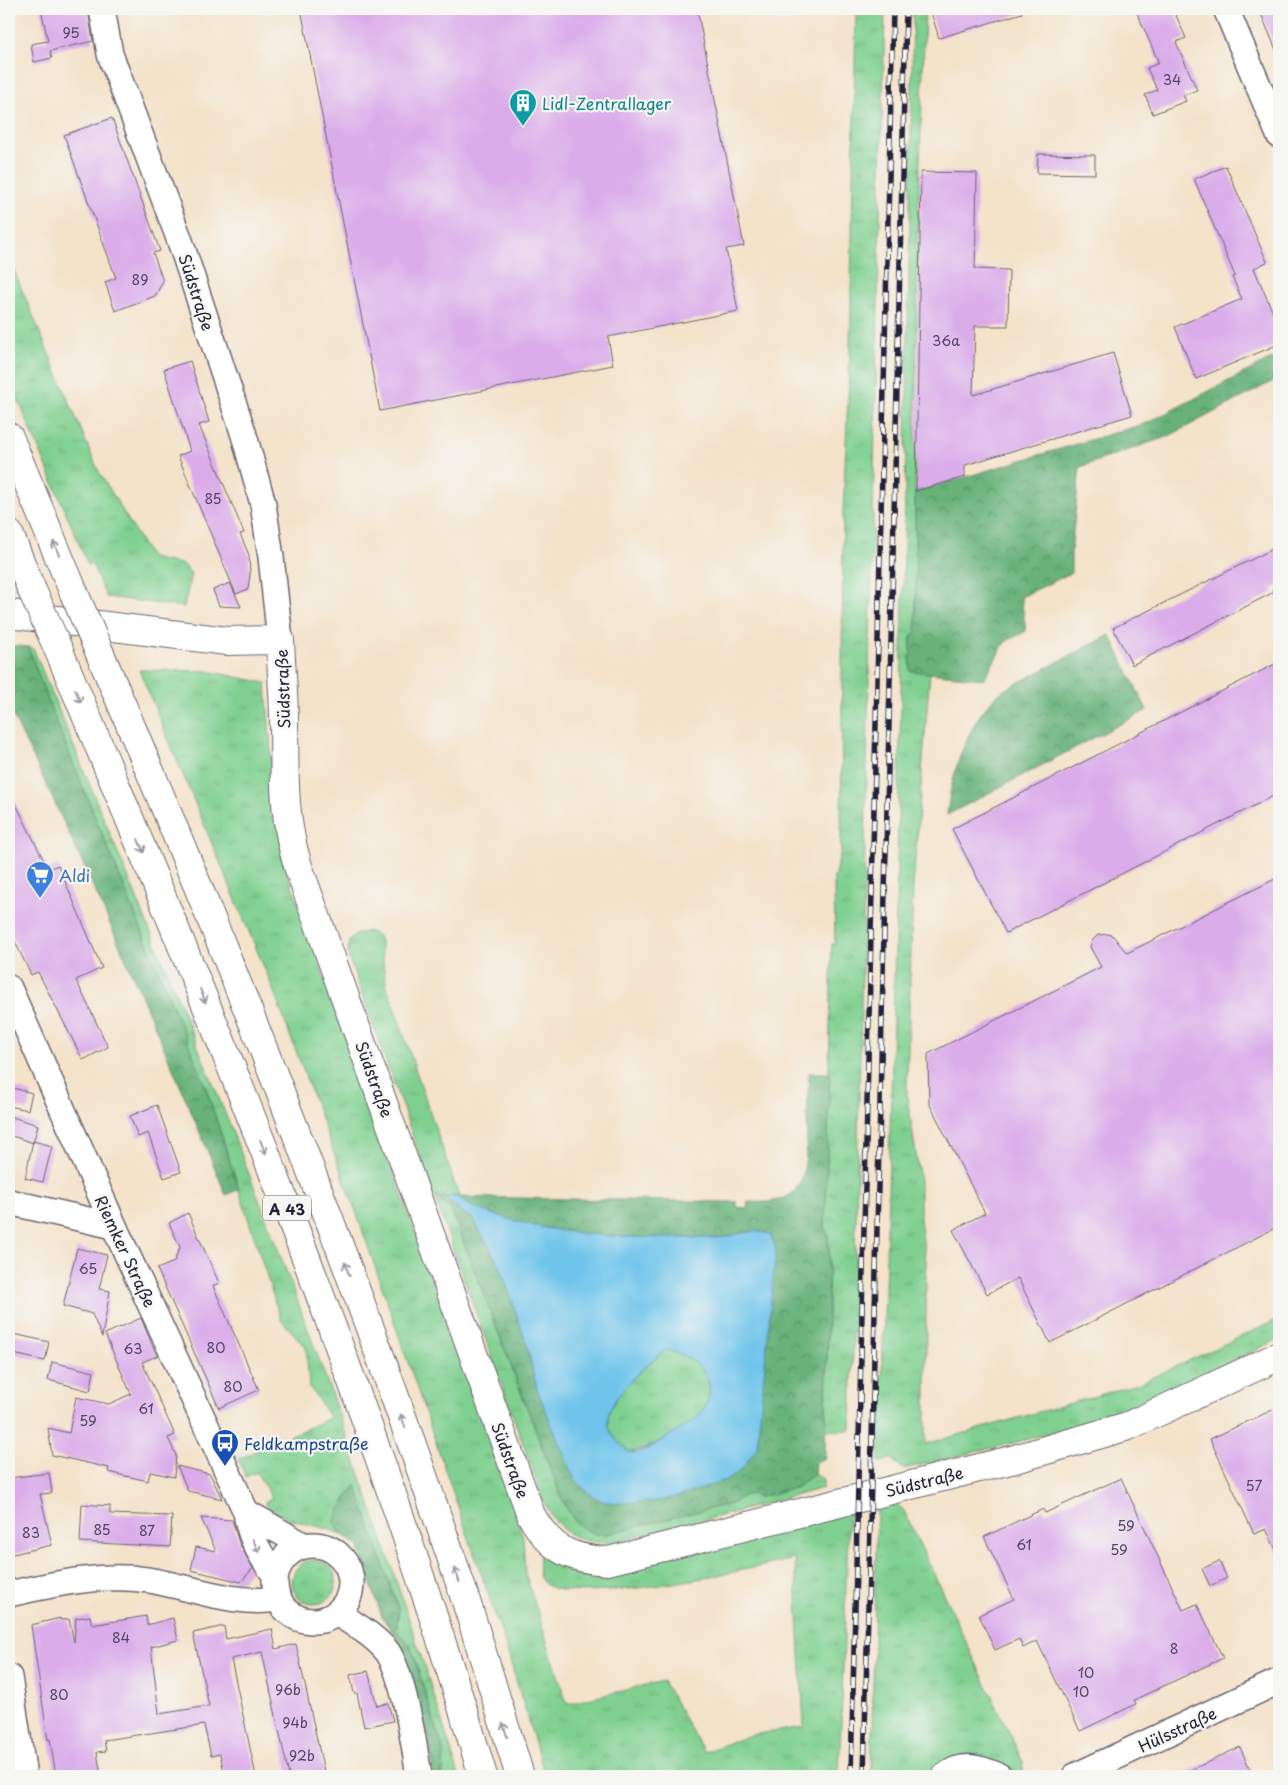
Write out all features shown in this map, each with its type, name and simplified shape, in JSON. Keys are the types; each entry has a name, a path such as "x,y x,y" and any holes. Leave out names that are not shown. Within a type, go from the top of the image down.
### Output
{"main road":[{"name":"A 43","path":"9,437 183,847 320,1195 464,1595 520,1776"},
{"name":"A 43","path":"9,534 184,950 293,1224 357,1394 429,1604 483,1776"},
{"name":"Südstraße","path":"9,614 226,641 280,640 284,720 284,801 291,846 531,1515 540,1531 555,1546 570,1556 587,1560 608,1561 1015,1459 1128,1426 1279,1356"}],"street":[{"name":"Südstraße","path":"102,9 110,54 180,241 244,435 263,504 274,575 280,640"},
{"path":"1226,9 1279,135"},
{"name":"Riemker Straße","path":"9,988 114,1226 246,1512 248,1528 256,1546 277,1587"},
{"path":"9,1202 114,1226"},
{"path":"246,1512 303,1546"},
{"path":"318,1544 332,1549 344,1559 351,1572 352,1587 347,1602 337,1614 325,1620 311,1621 298,1618 286,1610 277,1587 280,1562 290,1552 303,1546 318,1544"},
{"path":"9,1594 73,1581 113,1578 146,1580 257,1603 277,1587"},
{"path":"337,1614 365,1632 388,1651 401,1684 419,1776"},
{"path":"9,1677 24,1776"},
{"name":"Hülsstraße","path":"1075,1776 1279,1681"},
{"path":"945,1776 963,1767 984,1770 1000,1776"}],"green space":[{"path":"856,9 885,9 851,1430 826,1430 829,1250 828,1236 825,1229 832,944 835,944 834,878 841,850 843,512 850,350"},
{"path":"913,9 925,9 918,223 915,492 916,631 911,637 911,671 930,672 913,886 907,1096 920,1180 920,1219 926,1262 926,1444 1138,1384 1279,1319 1279,1339 1122,1413 1013,1443 903,1469 891,1459 879,1462 900,736"},
{"path":"9,259 98,470 151,558 184,565 191,574 184,607 106,597 92,564 88,565 9,378"},
{"path":"1279,355 1279,378 1169,436 1080,467 1071,552 1071,573 1021,597 1026,631 1005,642 984,679 910,671 911,637 916,631 915,492 1147,423"},
{"path":"1110,635 1147,710 947,815 953,782 964,746 981,714 992,701 1004,690"},
{"path":"9,645 28,647 53,714 204,1082 239,1189 226,1195 122,952 68,831 11,712 9,704"},
{"path":"28,647 33,648 225,1113 289,1277 378,1526 459,1776 442,1776 444,1753 410,1644 396,1631 399,1611 356,1486 344,1501 338,1529 344,1536 334,1531 293,1520 274,1511 264,1503 272,1498 256,1472 246,1477 238,1459 330,1418 309,1386 306,1347 281,1320 204,1082 53,714"},
{"path":"139,670 208,671 266,683 275,810 289,877 523,1536 525,1573 567,1704 663,1681 704,1752 751,1735 804,1727 795,1559 662,1585 586,1592 558,1589 542,1581 538,1569 540,1555 542,1547 555,1559 849,1509 839,1776 545,1776 503,1637 355,1209 269,979"},
{"path":"367,931 377,935 380,940 386,983 459,1197 436,1197 451,1209 562,1499 733,1503 746,1495 752,1494 759,1497 797,1487 814,1474 823,1479 823,1488 616,1542 580,1539 563,1529 556,1521 543,1500 348,955 349,941 355,935"},
{"path":"809,1073 830,1073 825,1229 828,1235 829,1250 825,1458 815,1462 814,1474 797,1487 759,1497 752,1494 746,1495 733,1503 603,1535 588,1531 577,1523 562,1499 451,1209 435,1197 446,1197 456,1208 473,1219 500,1266 526,1342 537,1389 575,1479 681,1496 771,1235 750,1232 723,1238 660,1238 577,1233 523,1223 496,1215 471,1206 459,1197 737,1202 737,1207 747,1208 748,1202 766,1202 780,1199 790,1195 797,1187 805,1166"},
{"path":"666,1350 690,1359 706,1375 709,1384 709,1395 705,1407 691,1424 649,1447 629,1452 618,1442 610,1430 608,1420 610,1411 614,1401 630,1381"},
{"path":"356,1485 399,1611 396,1631 410,1644 444,1753 442,1776 433,1776 429,1741 397,1638 382,1617 358,1546 344,1536 334,1523 344,1501"},
{"path":"896,1502 904,1511 1023,1762 1022,1774 976,1757 934,1776 871,1776 877,1503"},
{"path":"310,1560 318,1560 330,1566 336,1582 330,1598 318,1604 310,1604 298,1598 292,1586 292,1578 298,1566"}],"water":[{"path":"446,1197 459,1197 476,1208 523,1223 550,1229 604,1236 722,1238 749,1232 771,1235 776,1250 757,1448 742,1469 731,1478 681,1496 651,1502 613,1503 602,1501 587,1492 575,1479 569,1467 537,1389 526,1342 500,1266 473,1219 456,1208","holes":["666,1350 690,1359 706,1375 709,1384 709,1395 705,1406 694,1421 651,1447 640,1452 629,1452 610,1430 608,1421 614,1402 630,1381"]}],"building":[{"path":"41,9 88,9 93,41 50,51 52,58 34,62 31,44 48,41"},
{"name":"Lidl-Zentrallager","path":"301,9 697,9 744,246 726,249 738,311 608,337 613,365 380,411"},
{"path":"930,9 1021,9 1022,13 939,38"},
{"path":"1148,9 1173,9 1186,38 1176,42 1197,90 1183,95 1186,101 1153,114 1145,95 1157,90 1147,68 1159,63 1137,13"},
{"path":"1259,9 1279,9 1279,57"},
{"path":"112,118 160,251 153,253 163,281 155,296 115,311 105,282 116,278 64,135"},
{"path":"1038,154 1095,155 1095,174 1037,173"},
{"path":"1226,166 1267,262 1254,268 1279,327 1279,344 1196,379 1175,327 1242,299 1232,277 1235,276 1194,179"},
{"path":"921,172 977,173 975,269 1009,270 1008,326 975,326 973,395 1113,353 1132,415 965,465 965,477 916,491"},
{"path":"190,361 209,422 199,425 244,533 240,534 249,555 250,575 248,589 236,594 178,456 190,451 164,369"},
{"path":"1279,546 1279,585 1272,589 1274,592 1132,665 1113,628"},
{"path":"230,583 241,607 219,606 213,590"},
{"path":"1279,662 1279,793 1006,933 952,829"},
{"name":"Aldi","path":"9,790 48,869 58,865 102,968 76,980 108,1047 83,1060 38,972 31,975 9,929"},
{"path":"1279,877 1279,1226 1050,1343 1018,1278 987,1294 953,1230 985,1213 929,1103 928,1054 1101,967 1090,947 1092,941 1098,935 1109,934 1113,936 1127,953"},
{"path":"9,1087 32,1093 28,1110 9,1106"},
{"path":"157,1105 181,1172 164,1178 148,1133 138,1137 130,1116"},
{"path":"12,1117 38,1125 33,1143 9,1135"},
{"path":"33,1141 52,1146 43,1182 25,1178"},
{"path":"188,1213 219,1283 213,1286 259,1390 219,1408 157,1269 174,1262 180,1247 169,1223"},
{"path":"77,1248 107,1255 99,1289 110,1291 102,1337 92,1314 63,1306"},
{"path":"141,1318 157,1356 142,1362 175,1435 168,1438 176,1455 174,1477 150,1472 148,1481 108,1472 109,1468 52,1455 48,1428 69,1433 76,1397 109,1404 131,1394 105,1334"},
{"path":"9,1333 49,1342 45,1361 9,1353"},
{"path":"52,1362 94,1372 90,1391 48,1380"},
{"path":"1279,1407 1279,1556 1266,1529 1254,1534 1210,1439"},
{"path":"177,1466 210,1474 222,1499 188,1491"},
{"path":"49,1473 52,1493 40,1494 52,1545 9,1555 9,1478"},
{"path":"1121,1478 1183,1610 1197,1604 1223,1658 1134,1700 1136,1704 1080,1731 1037,1641 1023,1648 1019,1639 995,1650 979,1615 1014,1599 984,1537 1043,1509 1045,1513"},
{"path":"82,1504 110,1506 110,1514 172,1516 170,1547 80,1542"},
{"path":"201,1518 232,1520 239,1543 253,1568 241,1582 191,1570 196,1547 216,1551"},
{"path":"1219,1561 1227,1578 1210,1586 1202,1569"},
{"path":"90,1616 92,1625 146,1616 147,1625 173,1618 178,1640 151,1647 159,1714 209,1706 193,1633 224,1626 226,1639 272,1629 276,1649 296,1644 325,1776 289,1776 262,1652 231,1659 256,1776 225,1776 220,1754 211,1756 204,1725 104,1740 106,1751 97,1752 101,1776 56,1776 50,1739 48,1740 31,1625 60,1618 60,1620 69,1619 74,1642 76,1618"},
{"path":"368,1671 377,1706 388,1703 393,1721 364,1727 357,1693 354,1693 350,1675"},
{"path":"1240,1747 1253,1776 1178,1776"}],"railway":[{"path":"851,1776 893,9"},
{"path":"864,1776 906,9"}],"place":[{"name":"Lidl-Zentrallager","path":"523,127"},
{"name":"Aldi","path":"40,899"},
{"name":"Feldkampstraße","path":"225,1467"}]}
